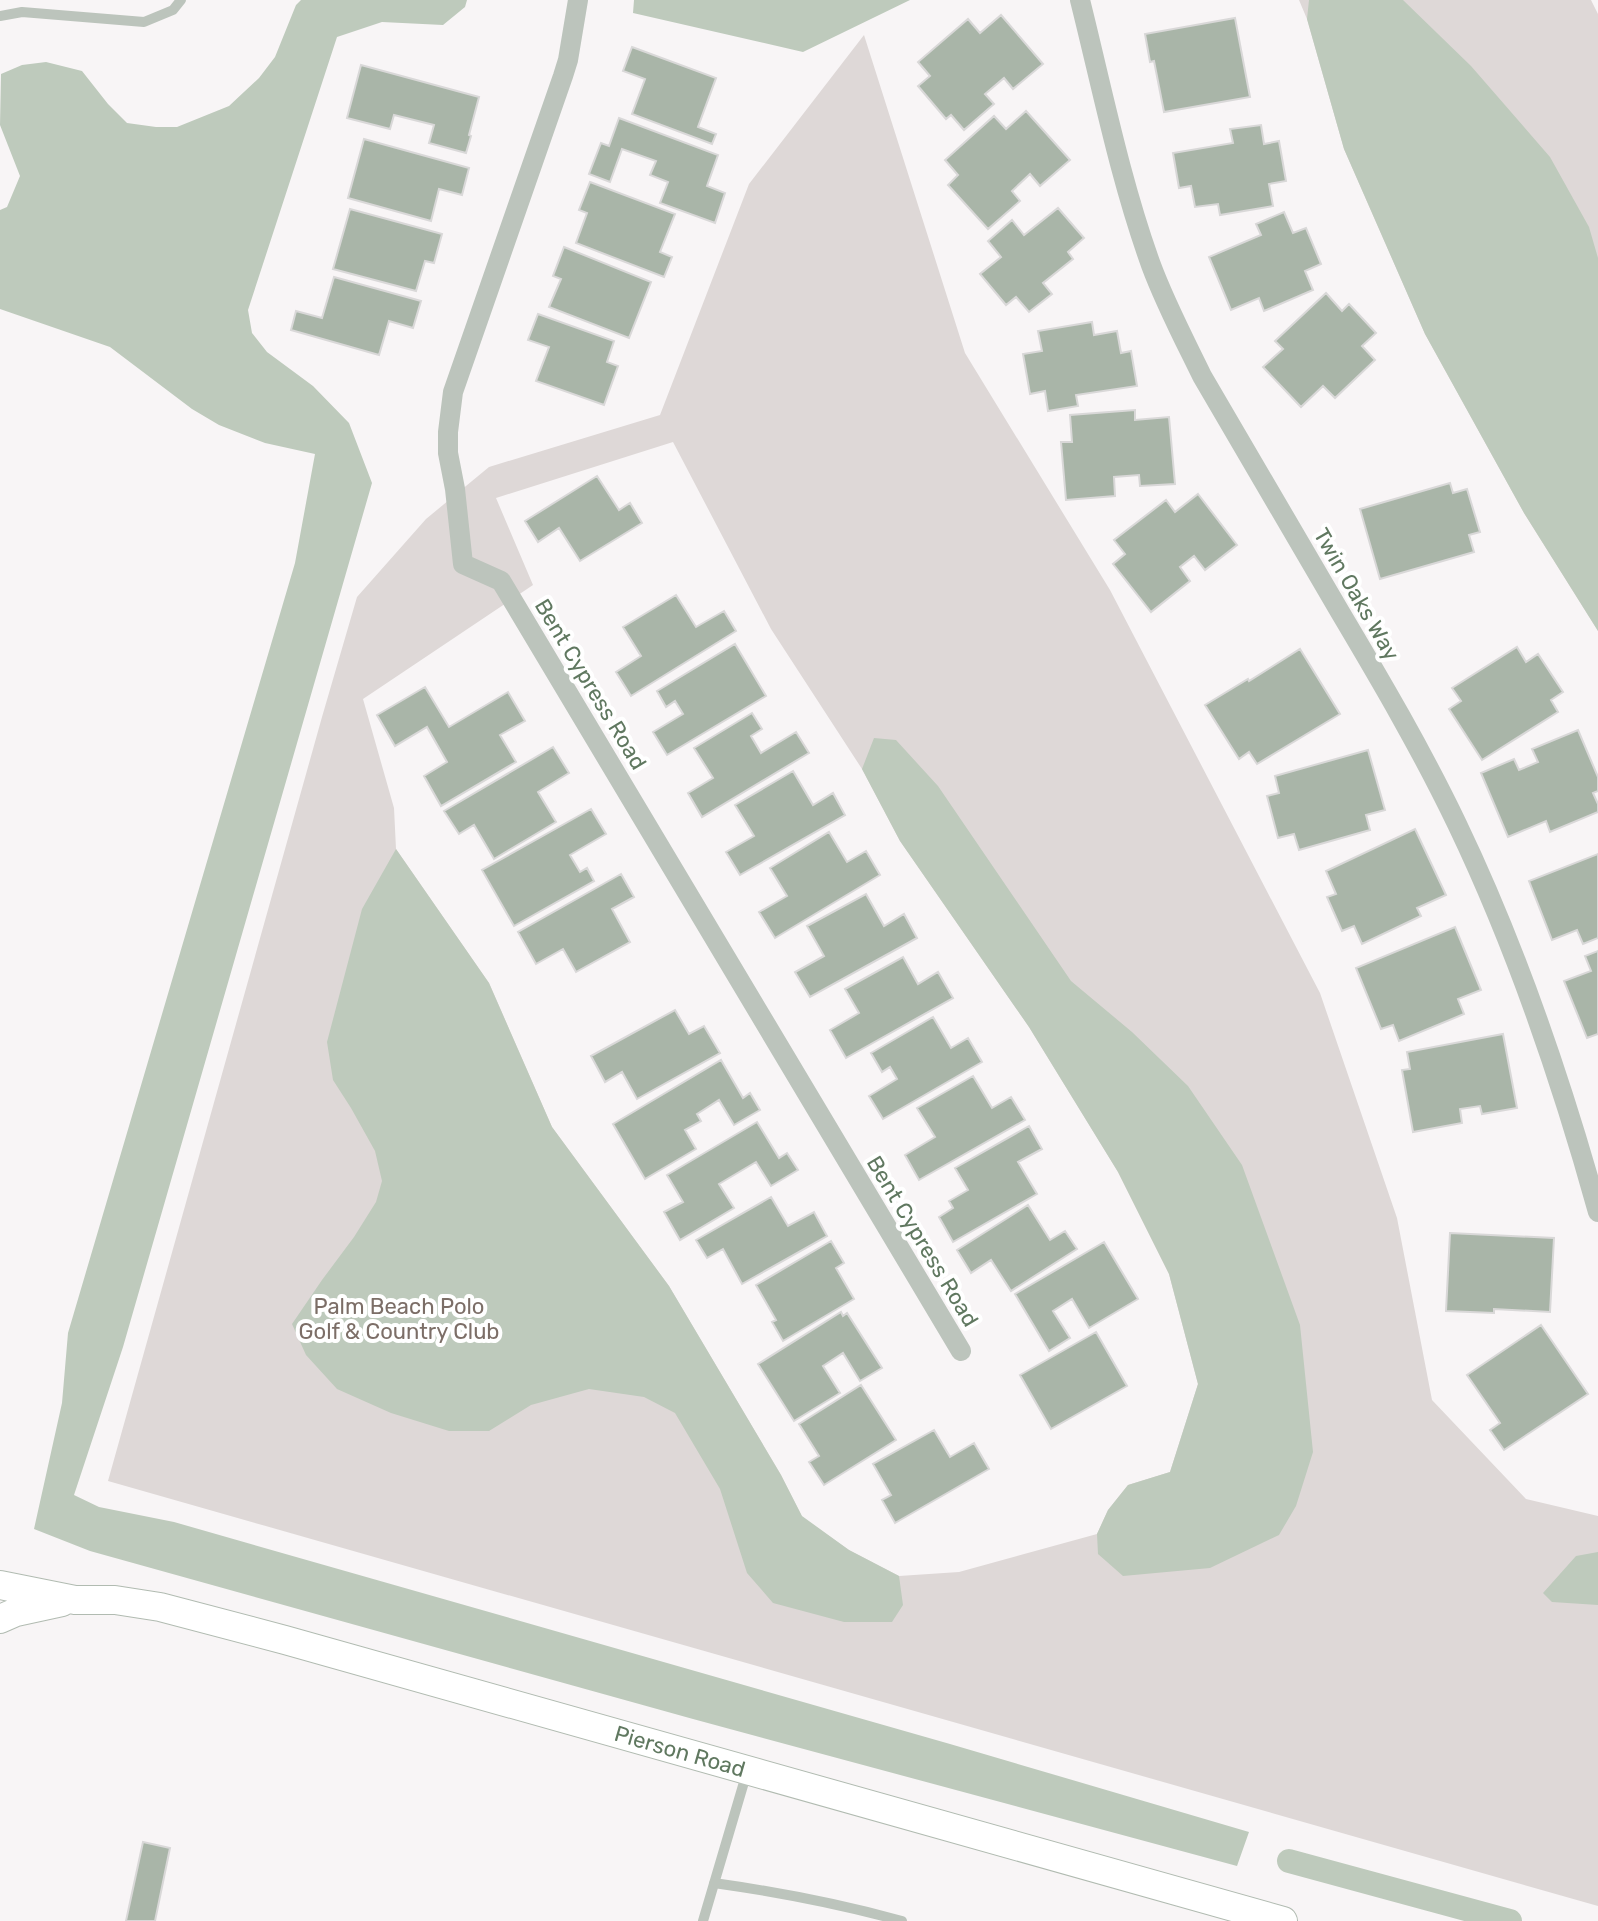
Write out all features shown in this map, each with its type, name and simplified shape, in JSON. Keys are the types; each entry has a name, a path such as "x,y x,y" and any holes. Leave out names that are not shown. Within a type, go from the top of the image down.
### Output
{"street":[{"name":"Bent Cypress Road","path":"578,0 563,76 453,392 448,453 463,564 501,581 961,1351"},
{"name":"Twin Oaks Way","path":"1080,0 1130,202 1157,279 1202,376 1408,728 1458,825 1502,923 1540,1024 1574,1126 1598,1212"},
{"name":"Pierson Road","path":"0,1585 75,1600 115,1600 160,1607 1283,1921"},
{"name":"Pierson Road","path":"0,1619 16,1612 75,1600"}],"lane":[{"path":"0,16 22,12 144,22 173,10 181,0"},
{"path":"703,1921 747,1770"},
{"path":"714,1883 847,1906 902,1921"}],"green space":[{"path":"1299,0 1591,0 1598,14 1598,631 1524,513 1425,334 1344,149"},
{"name":"Palm Beach Polo Golf & Country Club","path":"864,35 965,353 1110,590 1320,993 1397,1218 1432,1400 1526,1499 1598,1516 1598,1906 108,1481 357,597 426,519 489,467 660,415 749,184","holes":["673,442 771,629 862,769 900,841 1029,1027 1118,1172 1169,1274 1198,1384 1170,1472 1128,1485 1108,1510 1097,1534 959,1572 899,1576 849,1550 802,1517 781,1475 669,1286 552,1127 489,983 396,849 394,808 363,699 533,585 496,498"]}],"shaded area":[{"path":"301,0 467,0 465,7 443,25 382,22 337,37 248,310 252,333 267,352 313,386 349,423 372,483 123,1347 74,1495 99,1507 174,1522 1249,1832 1237,1866 90,1551 34,1529 62,1403 68,1333 295,563 315,454 265,443 219,425 192,409 110,347 0,309 0,210 7,207 20,176 0,125 1,74 22,65 46,62 82,71 127,123 177,127 229,106 259,78 275,57 296,5"},
{"path":"634,0 910,0 803,52 633,13"},
{"path":"1309,0 1403,0 1471,66 1550,157 1589,227 1598,258 1598,631 1524,513 1425,334 1344,149 1307,19"},
{"path":"874,738 896,740 938,786 1071,981 1132,1032 1188,1086 1242,1165 1300,1325 1313,1452 1296,1506 1279,1535 1210,1568 1123,1576 1098,1554 1097,1534 1108,1510 1128,1485 1170,1472 1198,1384 1169,1274 1118,1172 1029,1027 900,841 862,769"},
{"path":"396,849 489,983 552,1127 669,1286 802,1516 849,1550 899,1576 903,1605 892,1622 844,1622 773,1603 747,1573 720,1489 675,1413 644,1397 589,1389 531,1405 489,1431 449,1431 391,1413 337,1389 306,1355 292,1324 354,1237 376,1202 382,1181 375,1151 333,1080 327,1042 362,909"},
{"path":"1598,1552 1598,1605 1552,1602 1543,1593 1576,1556"}],"building":[{"path":"1001,15 1043,64 1013,89 1004,78 985,94 994,104 964,130 951,115 946,119 918,86 930,76 918,62 968,19 980,33"},
{"path":"1235,18 1250,97 1164,112 1145,34"},
{"path":"632,47 716,78 698,127 716,134 712,144 632,114 645,79 623,71"},
{"path":"361,65 479,97 466,153 429,143 434,125 394,115 390,129 347,118"},
{"path":"1026,111 1070,160 1040,186 1030,174 1012,191 1020,201 988,229 948,185 958,175 945,160 994,116 1006,129"},
{"path":"619,118 718,155 707,186 725,193 715,223 660,203 668,182 650,175 656,161 622,149 610,182 589,174 601,143 609,146"},
{"path":"1261,125 1264,144 1279,141 1286,181 1269,184 1273,206 1220,215 1218,204 1195,207 1191,186 1179,188 1173,153 1233,143 1230,129"},
{"path":"364,139 469,168 462,195 439,189 431,221 348,198"},
{"path":"590,182 675,214 660,252 672,257 664,277 576,243 587,213 579,210"},
{"path":"1058,208 1084,238 1068,252 1073,259 1043,283 1052,294 1029,312 1016,297 1006,305 980,274 1001,257 988,241 1012,220 1024,235"},
{"path":"350,209 442,234 434,263 425,261 416,291 333,269"},
{"path":"1284,212 1293,233 1306,228 1321,264 1305,271 1313,290 1264,311 1259,298 1231,310 1209,257 1261,235 1256,224"},
{"path":"564,247 651,282 629,338 549,307 561,279 553,276"},
{"path":"334,277 421,301 413,328 389,321 379,355 291,330 296,311 322,318"},
{"path":"1326,293 1342,311 1349,304 1376,333 1362,346 1375,360 1335,398 1323,386 1301,407 1263,367 1283,349 1275,341"},
{"path":"538,314 614,341 607,362 618,366 604,405 536,381 549,347 528,340"},
{"path":"1092,322 1094,335 1117,331 1121,353 1131,351 1137,386 1076,395 1078,406 1048,411 1045,391 1030,394 1023,354 1042,351 1038,331"},
{"path":"1135,410 1135,420 1169,417 1175,484 1140,486 1139,475 1114,477 1115,496 1066,500 1061,442 1072,442 1070,415"},
{"path":"597,476 619,510 630,503 642,523 580,561 559,528 538,542 525,521"},
{"path":"1450,483 1453,493 1467,489 1480,532 1469,535 1474,552 1380,579 1360,509"},
{"path":"1198,494 1237,545 1205,570 1194,556 1180,567 1190,581 1151,612 1113,564 1125,554 1114,540 1166,500 1175,512"},
{"path":"676,595 696,627 724,611 736,631 631,696 616,672 641,656 623,627"},
{"path":"735,644 766,696 667,755 653,732 683,714 675,701 666,707 657,691"},
{"path":"1517,647 1526,662 1538,654 1563,692 1551,700 1558,712 1482,760 1449,709 1461,701 1452,688"},
{"path":"1300,649 1340,714 1257,764 1249,752 1239,759 1205,705"},
{"path":"425,687 449,727 508,692 525,721 500,735 516,762 441,806 424,776 447,762 427,727 395,746 377,715"},
{"path":"752,713 762,729 751,736 761,753 796,732 809,753 702,817 688,793 713,778 694,748"},
{"path":"1578,730 1598,777 1598,791 1593,793 1598,812 1550,832 1546,821 1508,837 1481,773 1514,759 1519,770 1538,762 1532,749"},
{"path":"553,747 569,773 538,792 556,822 494,859 474,825 459,834 444,811"},
{"path":"1368,750 1385,810 1366,815 1370,830 1299,850 1294,834 1278,838 1267,796 1279,793 1275,776"},
{"path":"793,771 813,805 833,793 845,815 740,875 726,852 754,836 735,805"},
{"path":"591,809 606,834 570,855 580,872 587,868 594,881 514,926 482,870"},
{"path":"1415,829 1446,895 1417,908 1421,916 1362,944 1354,926 1342,931 1327,897 1336,894 1326,871"},
{"path":"829,832 847,862 866,851 880,875 775,938 759,912 787,896 770,868"},
{"path":"1598,854 1598,938 1583,944 1577,930 1552,940 1529,881"},
{"path":"621,874 634,897 612,909 630,942 576,972 563,949 536,964 518,932"},
{"path":"866,894 884,926 904,914 917,938 810,997 795,972 824,956 807,926"},
{"path":"1455,927 1481,990 1458,999 1464,1014 1399,1041 1393,1025 1381,1029 1356,968"},
{"path":"1598,951 1598,1034 1587,1038 1564,981 1591,971 1585,956"},
{"path":"903,957 918,984 938,972 953,998 846,1058 830,1030 859,1013 845,989"},
{"path":"675,1010 689,1034 704,1026 720,1053 637,1099 622,1072 605,1082 591,1056"},
{"path":"933,1017 951,1048 968,1038 982,1062 883,1119 869,1096 897,1079 890,1067 882,1072 871,1053"},
{"path":"1503,1034 1517,1108 1482,1114 1480,1106 1460,1109 1462,1123 1413,1132 1402,1070 1410,1069 1407,1052"},
{"path":"721,1060 743,1098 750,1093 760,1110 734,1125 719,1100 697,1114 701,1121 685,1130 696,1149 645,1179 613,1124"},
{"path":"973,1076 992,1108 1011,1097 1025,1120 919,1180 905,1155 935,1137 917,1108"},
{"path":"757,1122 779,1158 787,1153 798,1170 771,1186 756,1162 719,1184 734,1208 680,1240 664,1212 683,1202 667,1175"},
{"path":"1029,1126 1042,1149 1018,1162 1037,1194 953,1242 939,1217 953,1208 949,1201 968,1190 955,1168"},
{"path":"771,1197 788,1226 814,1212 827,1236 742,1284 723,1249 707,1258 696,1240"},
{"path":"1028,1205 1050,1240 1065,1231 1077,1249 1011,1291 991,1260 971,1273 957,1250"},
{"path":"1450,1233 1554,1238 1550,1312 1494,1309 1494,1313 1446,1311"},
{"path":"831,1241 844,1263 836,1268 854,1299 783,1341 772,1322 776,1320 756,1285"},
{"path":"1104,1242 1138,1299 1089,1328 1072,1299 1053,1311 1070,1338 1049,1351 1015,1294"},
{"path":"841,1312 843,1316 847,1313 882,1368 860,1381 843,1353 823,1366 840,1393 794,1421 758,1364"},
{"path":"1541,1325 1588,1394 1504,1450 1490,1430 1500,1423 1467,1375"},
{"path":"1096,1332 1127,1386 1051,1429 1020,1375"},
{"path":"861,1385 896,1440 824,1485 809,1462 819,1456 799,1424"},
{"path":"934,1430 950,1457 974,1443 989,1469 895,1523 882,1500 891,1495 873,1464"},
{"path":"143,1842 170,1848 155,1921 126,1921"}],"waterway":[{"path":"1289,1861 1510,1921"}]}
